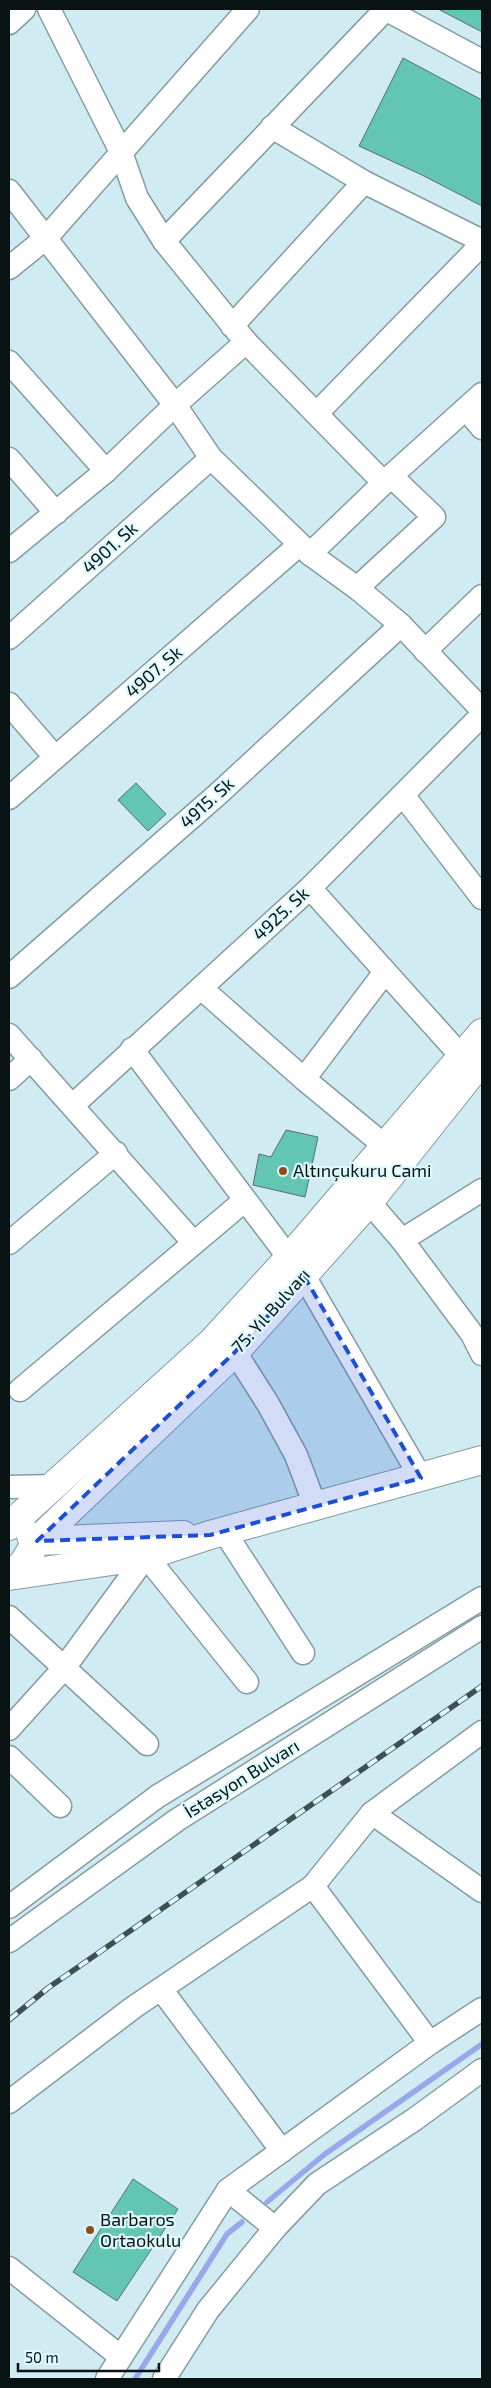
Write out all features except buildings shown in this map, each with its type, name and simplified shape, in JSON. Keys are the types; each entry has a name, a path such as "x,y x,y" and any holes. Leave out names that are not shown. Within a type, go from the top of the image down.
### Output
{"main road":[{"name":"75. Yıl Bulvarı","path":"296,1267 369,1202 472,1059 482,1033"},
{"name":"75. Yıl Bulvarı","path":"10,1575 24,1562 37,1542 235,1352 385,1146 472,1059"},
{"path":"217,1533 37,1542 25,1532 9,1526 56,1486 212,1341 296,1267"},
{"path":"10,1575 146,1556 217,1533 316,1508 482,1460"}],"street":[{"path":"9,23 24,9"},
{"path":"49,9 121,152 137,198 164,241 239,334 317,413 388,480 434,517 358,588"},
{"path":"9,268 46,238 248,9"},
{"path":"164,241 386,9 482,61"},
{"path":"272,127 364,182 482,242 317,413"},
{"path":"9,551 106,471 175,404 239,334 364,182"},
{"path":"9,190 175,404 211,458 305,550 358,588 401,624 482,710"},
{"path":"9,362 106,471"},
{"name":"4907. Sk","path":"9,798 54,756 388,480 482,394"},
{"path":"466,409 482,428"},
{"name":"4901. Sk","path":"9,638 211,458"},
{"path":"9,459 56,513"},
{"path":"425,651 482,596"},
{"name":"4915. Sk","path":"9,977 218,794 401,624"},
{"path":"9,704 54,756"},
{"name":"4925. Sk","path":"72,1105 310,888 482,715"},
{"path":"403,795 482,898"},
{"path":"310,888 385,972 472,1059"},
{"path":"304,1079 385,972"},
{"path":"201,988 304,1079 385,1146"},
{"path":"9,1035 116,1153 193,1242"},
{"path":"132,1050 244,1201 296,1267 421,1478"},
{"path":"9,1079 31,1059"},
{"path":"9,1243 116,1153"},
{"path":"402,1240 482,1190"},
{"path":"20,1390 193,1242 244,1201"},
{"path":"369,1202 477,1331 482,1354"},
{"path":"235,1352 268,1404 296,1454 316,1508"},
{"path":"9,1487 56,1486"},
{"path":"217,1533 303,1653"},
{"path":"9,1729 64,1668 146,1556 247,1682"},
{"name":"İstasyon Bulvarı","path":"9,1907 158,1796 482,1598"},
{"path":"9,1617 147,1744"},
{"name":"İstasyon Bulvarı","path":"9,1941 177,1820 482,1628"},
{"path":"9,2102 161,1989 313,1886 372,1813 482,1732"},
{"path":"9,1758 60,1806"},
{"path":"372,1813 482,1891"},
{"path":"313,1886 430,2043"},
{"path":"161,1989 282,2151"},
{"path":"107,2379 228,2190 430,2043 482,2009"},
{"path":"164,2379 208,2310 275,2228 317,2184 415,2119 482,2070"},
{"path":"228,2190 275,2228"},
{"path":"12,2278 121,2357"}],"highlighted area":[{"path":"304,1276 421,1478 210,1535 37,1541 235,1352"}],"waterway":[{"path":"267,2202 325,2154 482,2044"},
{"path":"135,2379 227,2234 242,2222"}],"railway":[{"path":"9,2020 48,1988 482,1686"}],"place":[{"name":"Altınçukuru Cami","path":"283,1171"},
{"name":"Barbaros Ortaokulu","path":"90,2230"}]}
